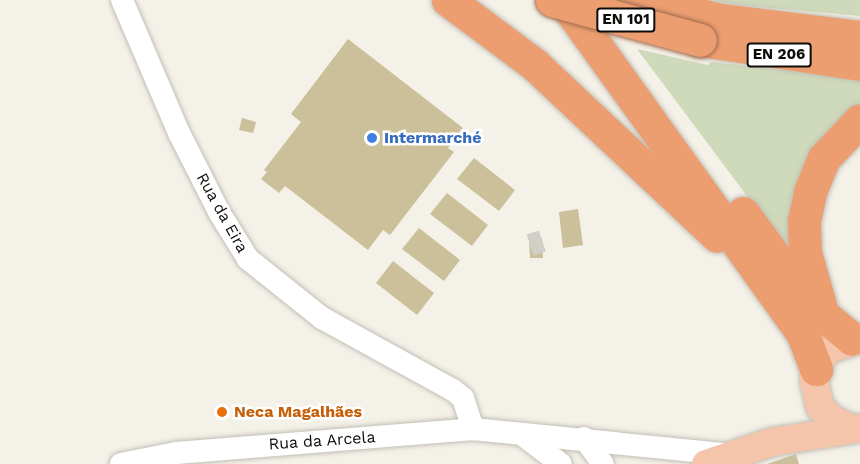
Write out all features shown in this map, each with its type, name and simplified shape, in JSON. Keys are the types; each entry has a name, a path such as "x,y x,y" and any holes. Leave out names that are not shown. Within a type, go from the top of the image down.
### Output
{"highway":[{"path":"448,0 534,64 763,283"},
{"name":"EN 101","path":"552,0 700,40"},
{"path":"563,0 722,218 763,283 802,332 815,380"},
{"path":"588,0 808,302 856,339"},
{"name":"EN 206","path":"641,2 721,20 860,37"},
{"name":"EN 206","path":"700,40 860,64"},
{"path":"822,312 805,253 804,221 810,192 824,158 860,120"}],"main road":[{"path":"772,442 801,413 830,349 856,339"},
{"path":"815,380 826,414 854,427"},
{"path":"706,464 772,442 854,427"}],"street":[{"name":"Rua da Eira","path":"122,0 179,133 219,212 248,259 322,318 464,398 473,429"},
{"name":"Rua da Arcela","path":"121,464 176,453 473,429 505,430 524,436"},
{"path":"524,436 584,438 733,455"},
{"path":"524,436 537,464"},
{"path":"524,436 561,464"},
{"path":"584,438 603,464"}],"green space":[{"path":"711,0 860,0 860,16 738,5"},
{"path":"637,49 708,65 711,62 860,79 860,104 851,108 794,259"}],"building":[{"name":"Intermarché","path":"348,39 463,128 448,148 454,152 390,235 383,230 368,250 285,186 279,193 261,179 267,172 264,170 301,122 291,114"},
{"path":"242,118 256,122 253,133 239,130"},
{"path":"474,158 515,190 499,211 457,179"},
{"path":"447,193 488,225 472,246 430,214"},
{"path":"578,209 583,245 563,248 559,212"},
{"path":"419,228 460,260 444,281 402,249"},
{"path":"529,238 542,238 543,258 530,258"},
{"path":"393,261 434,293 417,315 376,283"},
{"path":"796,454 799,464 767,464"}],"tunnel":[{"path":"530,245 542,241"}],"place":[{"name":"Intermarché","path":"372,138"},
{"name":"Neca Magalhães","path":"222,412"}]}
